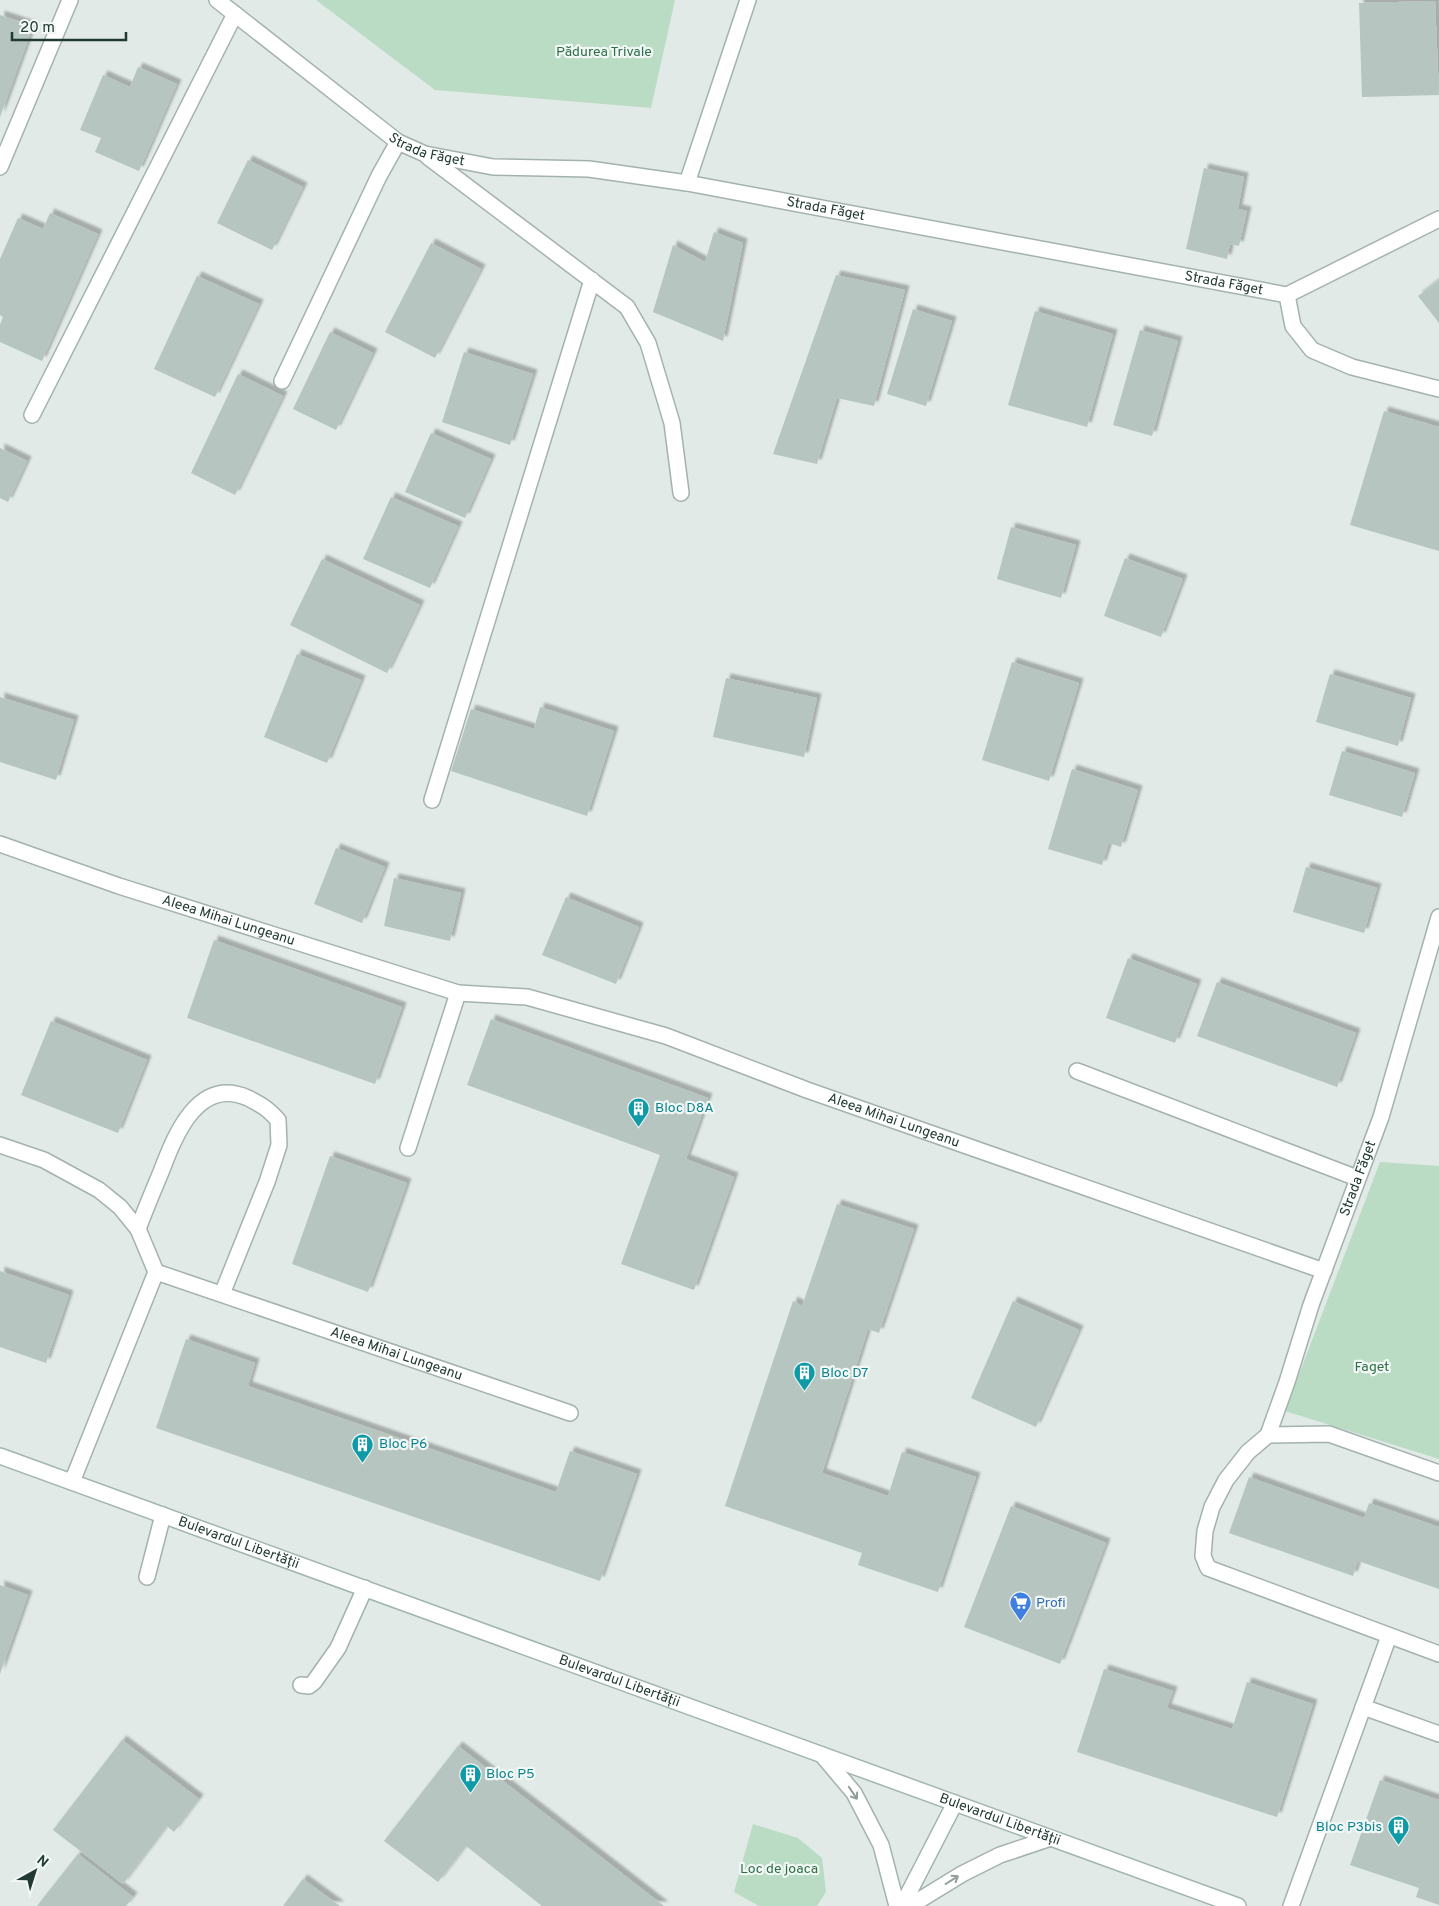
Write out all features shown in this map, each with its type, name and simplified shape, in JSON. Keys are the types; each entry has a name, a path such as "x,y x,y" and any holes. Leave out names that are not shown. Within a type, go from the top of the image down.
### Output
{"street":[{"path":"0,167 70,0"},
{"name":"Strada Făget","path":"218,0 398,142 425,154 493,167 589,169 688,183 1287,295"},
{"path":"688,183 748,0"},
{"path":"32,415 235,14"},
{"path":"282,381 379,176 398,142"},
{"path":"425,154 628,307 648,343 672,424 680,493"},
{"path":"1439,219 1287,295 1292,326 1312,350 1352,367 1439,389"},
{"path":"432,800 592,280"},
{"name":"Aleea Mihai Lungeanu","path":"0,844 120,886 458,993 527,997 666,1036 807,1090 1324,1270"},
{"name":"Strada Făget","path":"1268,1435 1324,1270 1381,1117 1439,917"},
{"path":"408,1148 458,993"},
{"path":"1077,1071 1357,1178"},
{"path":"138,1229 183,1121 199,1104 220,1093 239,1094 266,1107 278,1120 280,1145 222,1294"},
{"path":"0,1145 44,1160 99,1190 120,1207 138,1229 156,1272 72,1482"},
{"name":"Aleea Mihai Lungeanu","path":"156,1272 570,1413"},
{"path":"1439,1473 1329,1434 1268,1435 1248,1452 1226,1480 1212,1507 1205,1530 1203,1556 1208,1568 1439,1654"},
{"name":"Bulevardul Libertății","path":"0,1456 1238,1906"},
{"path":"146,1577 163,1516"},
{"path":"300,1685 309,1686 314,1682 338,1648 365,1588"},
{"path":"1291,1906 1389,1636"},
{"path":"1363,1707 1439,1734"},
{"path":"822,1755 854,1793 881,1845 897,1906"},
{"path":"902,1906 955,1803"},
{"path":"910,1906 962,1874 1000,1854 1051,1838"}],"green space":[{"name":"Pădurea Trivale","path":"316,0 675,0 651,108 435,90"},
{"name":"Faget","path":"1380,1162 1439,1166 1439,1459 1285,1411"},
{"name":"Loc de joaca","path":"753,1824 798,1838 822,1858 826,1892 817,1906 759,1906 734,1892"}],"building":[{"path":"1435,1 1439,95 1362,97 1359,3"},
{"path":"0,15 33,26 0,117"},
{"path":"138,67 177,84 139,171 95,152 101,138 80,130 103,75 130,87"},
{"path":"248,160 303,187 272,250 217,223"},
{"path":"1204,168 1244,177 1238,209 1247,211 1239,246 1230,244 1227,259 1186,249"},
{"path":"50,213 98,234 42,361 0,342 0,325 3,317 0,315 0,259 18,218 43,229"},
{"path":"714,232 743,243 723,341 653,312 673,245 705,262"},
{"path":"431,243 481,269 435,358 385,332"},
{"path":"836,275 905,290 874,406 837,398 817,464 773,454"},
{"path":"197,276 259,304 215,397 154,369"},
{"path":"1439,280 1439,323 1418,296"},
{"path":"913,309 952,321 926,406 887,394"},
{"path":"1035,311 1113,334 1087,427 1008,405"},
{"path":"1140,330 1178,341 1152,436 1113,425"},
{"path":"330,332 373,353 336,430 293,409"},
{"path":"464,352 533,374 510,445 442,422"},
{"path":"238,374 283,396 235,495 191,473"},
{"path":"1384,411 1439,427 1439,551 1350,525"},
{"path":"431,433 491,459 465,518 405,492"},
{"path":"0,448 27,461 8,502 0,498"},
{"path":"391,497 458,526 430,588 363,559"},
{"path":"1011,527 1076,545 1061,598 997,579"},
{"path":"1125,558 1183,579 1161,637 1104,616"},
{"path":"322,559 420,605 387,673 290,625"},
{"path":"297,654 361,680 327,763 264,737"},
{"path":"1012,662 1079,683 1049,781 982,760"},
{"path":"1330,674 1411,698 1398,746 1316,722"},
{"path":"726,678 817,698 804,757 713,737"},
{"path":"0,697 74,720 56,780 0,762"},
{"path":"540,707 614,731 587,816 451,771 471,709 534,729"},
{"path":"1342,751 1415,773 1402,817 1329,795"},
{"path":"1072,769 1138,790 1121,847 1109,843 1102,865 1048,849"},
{"path":"336,848 385,867 362,923 314,904"},
{"path":"1306,867 1377,888 1364,933 1293,912"},
{"path":"394,878 461,893 450,941 384,926"},
{"path":"566,897 639,927 616,984 542,955"},
{"path":"214,940 402,1007 375,1084 187,1018"},
{"path":"1128,958 1197,984 1175,1043 1106,1018"},
{"path":"1217,982 1356,1033 1337,1087 1197,1036"},
{"name":"Bloc D8A","path":"491,1019 708,1098 686,1159 734,1177 694,1290 621,1264 660,1155 467,1085"},
{"path":"51,1021 147,1060 118,1133 21,1095"},
{"path":"330,1156 407,1183 368,1292 292,1264"},
{"name":"Bloc D7","path":"837,1204 914,1229 879,1333 868,1329 822,1473 888,1496 902,1452 976,1477 938,1592 858,1565 862,1553 725,1506 793,1301 802,1306"},
{"path":"0,1271 69,1295 46,1363 0,1347"},
{"path":"1013,1301 1079,1330 1036,1427 971,1398"},
{"name":"Bloc P6","path":"186,1339 255,1363 248,1386 556,1492 570,1451 637,1474 600,1581 156,1428"},
{"path":"1249,1477 1364,1518 1369,1503 1439,1527 1439,1589 1358,1561 1353,1576 1229,1533"},
{"path":"1011,1506 1106,1543 1060,1664 964,1627"},
{"path":"0,1585 28,1595 0,1674"},
{"path":"1104,1669 1173,1691 1167,1708 1232,1729 1247,1682 1313,1704 1277,1817 1077,1752"},
{"path":"122,1740 199,1799 174,1832 167,1826 123,1884 53,1830"},
{"name":"Bloc P5","path":"458,1746 664,1906 542,1906 466,1846 438,1882 384,1841"},
{"name":"Bloc P3bis","path":"1380,1780 1439,1800 1439,1905 1416,1897 1419,1888 1350,1865"},
{"path":"78,1854 133,1897 126,1906 37,1906"},
{"path":"303,1879 340,1906 283,1906"}],"place":[{"name":"Bloc D8A","path":"639,1127"},
{"name":"Bloc D7","path":"805,1392"},
{"name":"Bloc P6","path":"363,1463"},
{"name":"Profi","path":"1020,1622"},
{"name":"Bloc P5","path":"470,1793"},
{"name":"Bloc P3bis","path":"1398,1846"}]}
